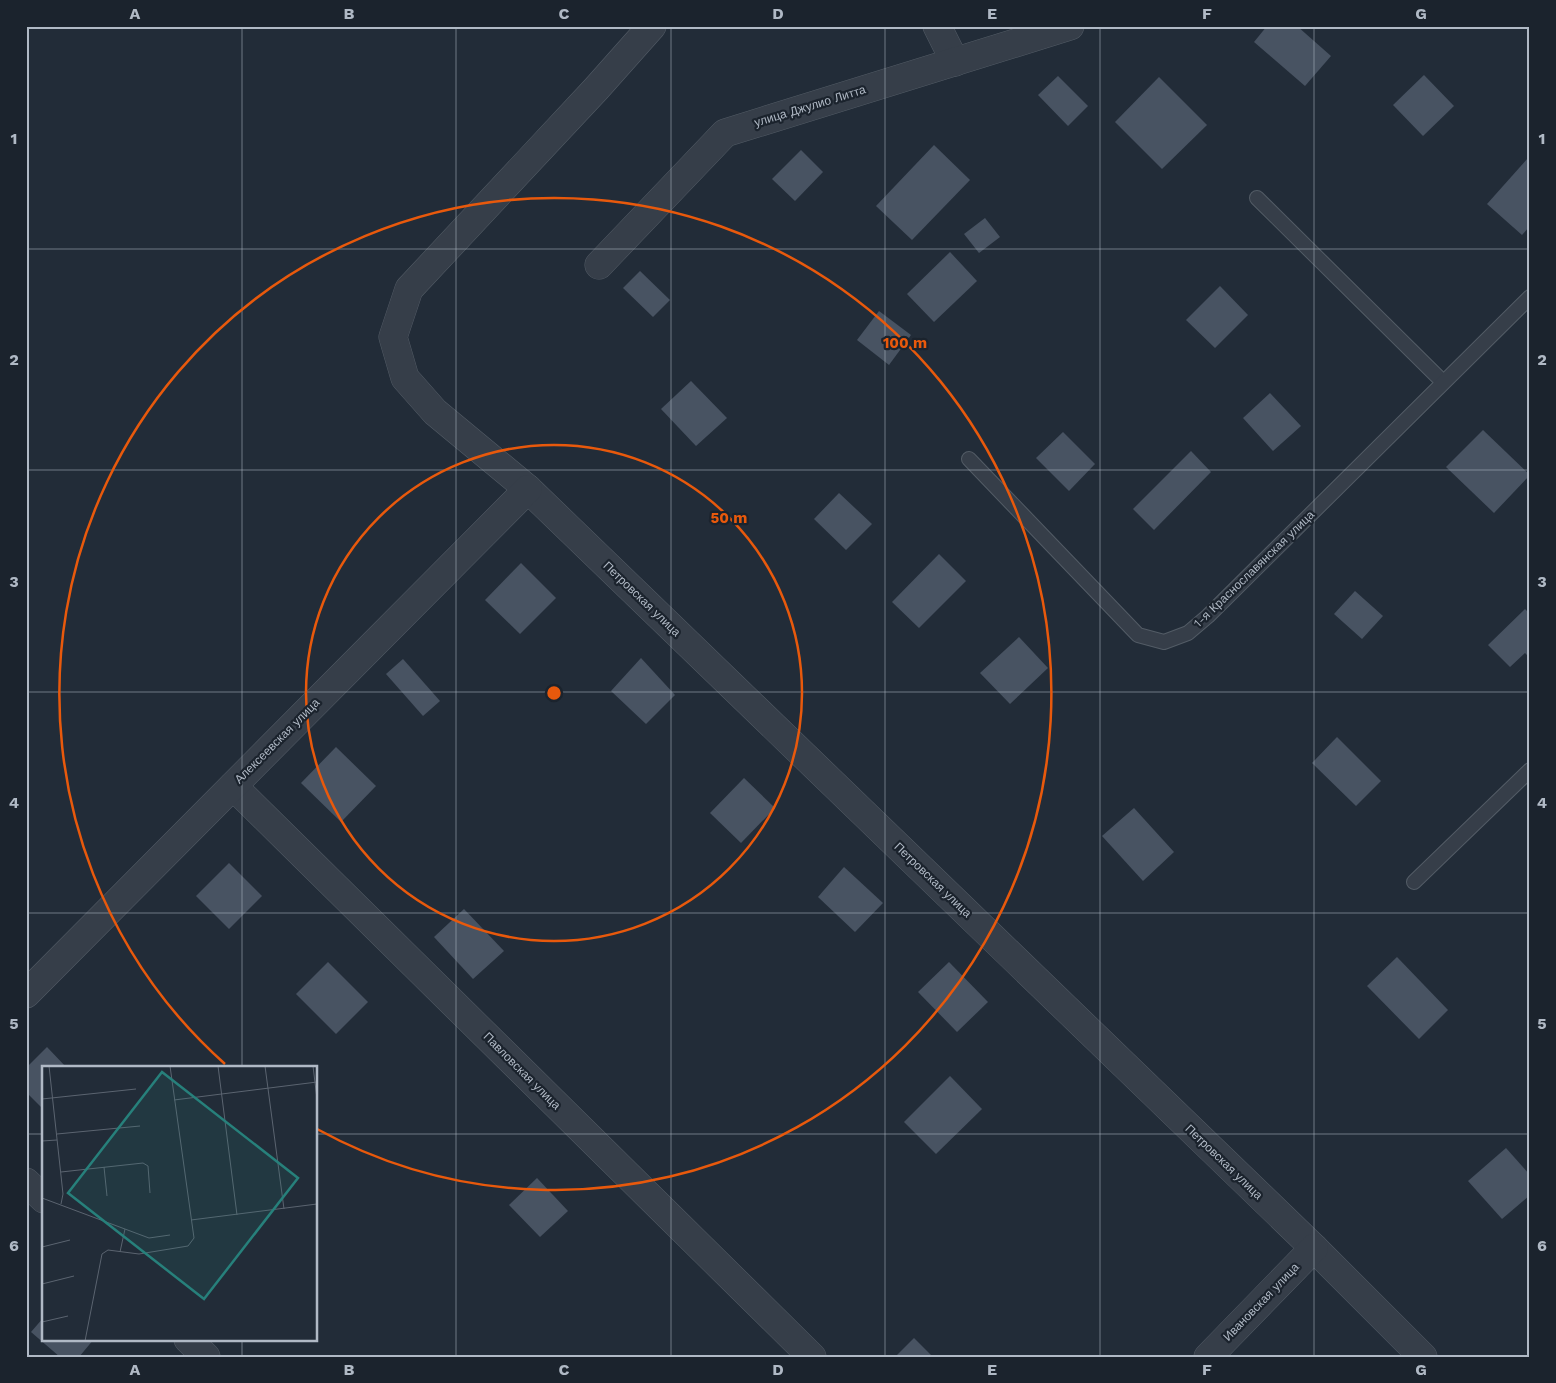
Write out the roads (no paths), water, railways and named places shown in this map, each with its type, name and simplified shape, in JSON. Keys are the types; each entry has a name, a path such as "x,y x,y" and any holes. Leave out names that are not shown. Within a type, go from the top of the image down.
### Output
{"street":[{"name":"Петровская улица","path":"652,26 596,89 409,289 393,337 405,378 435,412 528,489 1314,1248 1424,1357"},
{"path":"937,26 955,62"},
{"name":"улица Джулио Литта","path":"599,265 725,133 1070,26"},
{"name":"Алексеевская улица","path":"26,994 528,489"},
{"name":"Павловская улица","path":"233,786 812,1357"},
{"path":"26,1182 42,1197"},
{"name":"Ивановская улица","path":"1208,1357 1314,1248"},
{"path":"189,1340 206,1357"}],"lane":[{"path":"1257,198 1443,382"},
{"name":"1-я Краснославянская улица","path":"969,459 1138,634 1164,642 1188,633 1208,616 1530,297"},
{"path":"1414,882 1530,770"}]}
